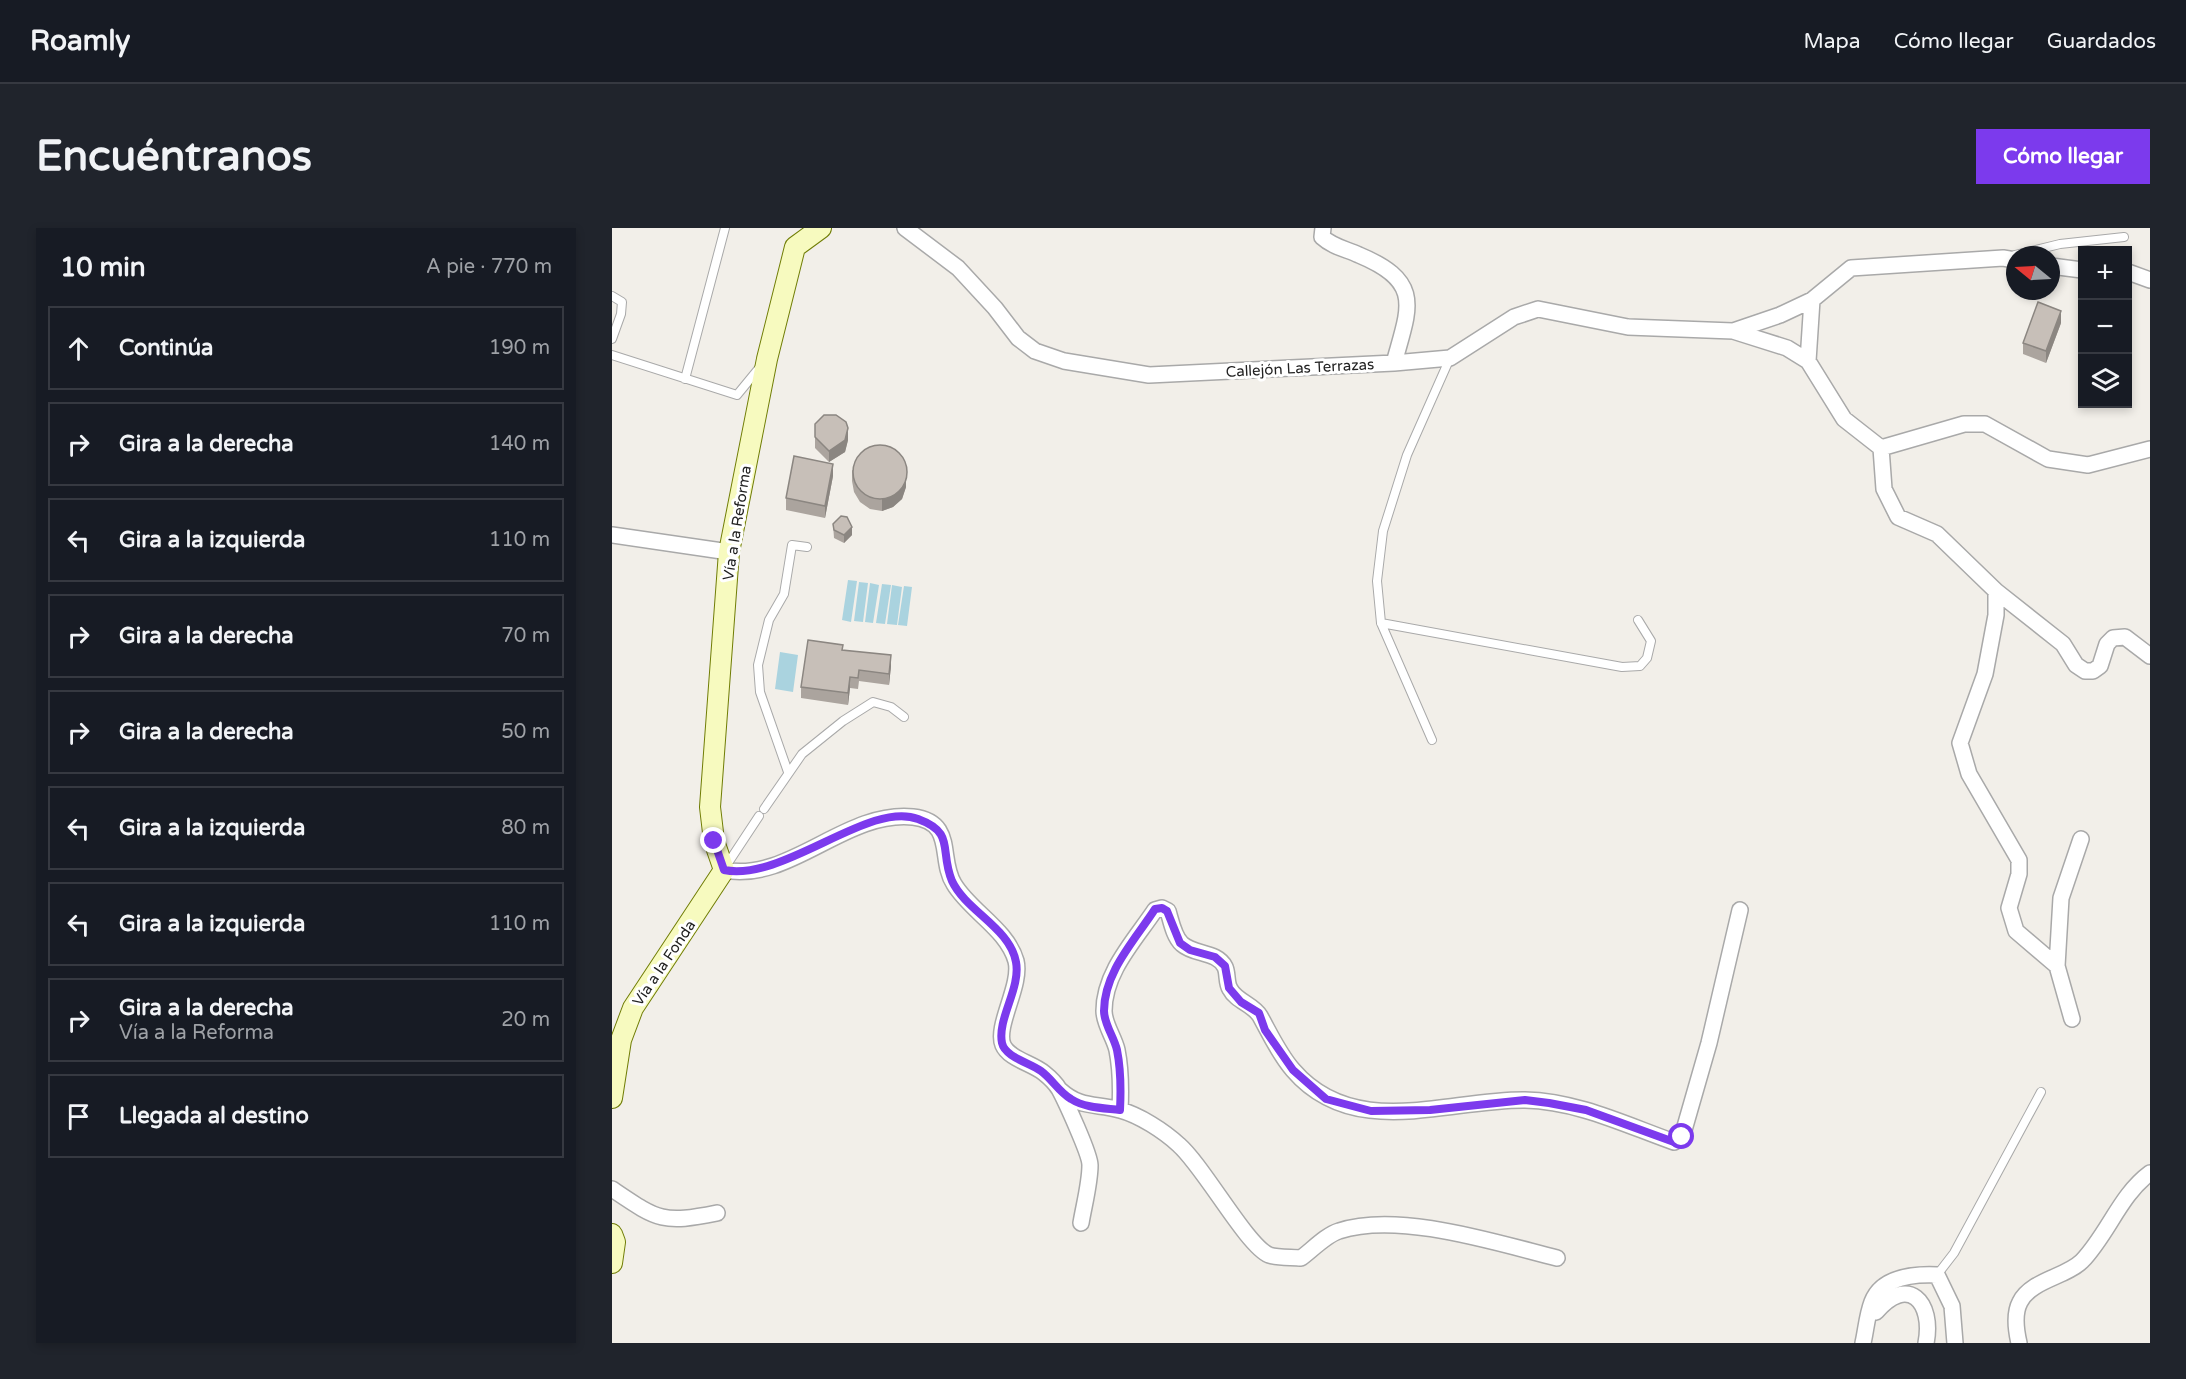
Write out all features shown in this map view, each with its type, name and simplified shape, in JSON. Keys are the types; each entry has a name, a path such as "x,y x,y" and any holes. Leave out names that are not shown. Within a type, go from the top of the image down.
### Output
{"street":[{"name":"Vía a la Reforma","path":"724,870 714,841 710,807 729,552 767,358 795,247 821,228"},
{"path":"1323,228 1322,237 1331,245 1374,261 1404,285 1409,307 1394,363"},
{"name":"Callejón Las Terrazas","path":"914,231 958,268 995,308 1018,338 1035,351 1064,361 1149,375 1394,363 1450,358 1514,317 1538,309 1628,327 1733,331"},
{"path":"1733,331 1780,315 1812,300 1851,268 2006,257"},
{"path":"2060,267 2078,269"},
{"path":"2132,274 2150,280"},
{"path":"1808,361 1812,300"},
{"path":"1733,331 1787,348 1808,361 1844,419 1881,448 1884,489 1898,517 1937,534 1996,591 2063,644 2076,665 2085,671 2100,666 2107,644 2113,638 2125,638 2150,656"},
{"path":"1881,448 1964,424 1985,424 2048,459 2088,465 2150,449"},
{"path":"612,535 729,552"},
{"path":"1996,591 1996,615 1985,674 1960,743 1969,774 2019,860 2019,874 2009,908 2016,931 2057,966"},
{"path":"724,870 749,872 775,865 860,827 887,819 914,817 934,825 943,836 948,869 954,884 1003,938 1016,962 1016,983 1002,1042 1006,1051 1043,1072 1071,1099 1093,1107 1120,1110 1141,1120 1179,1144 1214,1185 1257,1248 1270,1255 1301,1258 1337,1231 1369,1227 1418,1226 1557,1258"},
{"path":"2072,1018 2057,966 2061,898 2081,840"},
{"name":"Vía a la Fonda","path":"612,1098 621,1040 633,1008 724,870"},
{"path":"1120,1110 1121,1085 1117,1049 1104,1012 1109,984 1122,957 1155,909 1162,908 1167,911 1180,943 1190,950 1215,957 1225,966 1229,988 1241,1002 1259,1013 1265,1030 1293,1070 1326,1099 1371,1111 1430,1110 1525,1100 1586,1110 1674,1142 1678,1141 1682,1137 1709,1042 1740,910"},
{"path":"1058,1088 1090,1163 1081,1223"},
{"path":"2019,1343 2016,1315 2020,1301 2032,1290 2080,1263 2102,1237 2134,1186 2150,1173"},
{"path":"612,1189 658,1217 679,1221 717,1213"},
{"path":"612,1234 615,1242 612,1263"},
{"path":"1863,1343 1873,1300 1891,1282 1910,1274 1937,1275 1952,1306 1955,1343"},
{"path":"1868,1322 1885,1302 1896,1295 1907,1294 1917,1298 1926,1307 1928,1332 1926,1343"}],"lane":[{"path":"685,379 724,228"},
{"path":"2053,246 2124,237"},
{"path":"612,296 620,298 622,302 621,314 612,339"},
{"path":"612,355 738,395 767,358"},
{"path":"1432,740 1381,622 1377,581 1383,531 1407,455 1450,358"},
{"path":"788,772 760,692 758,665 769,620 784,594 792,545 807,548"},
{"path":"1381,622 1622,667 1640,666 1647,658 1651,641 1638,620"},
{"path":"724,870 788,772 810,748 843,721 873,702 891,707 904,717"},
{"path":"1937,1275 1954,1253 2041,1092"}],"water":[{"path":"848,580 857,581 851,622 842,620"},
{"path":"859,582 868,583 863,622 854,621"},
{"path":"870,583 879,585 873,623 865,622"},
{"path":"882,584 891,585 885,624 876,623"},
{"path":"892,585 902,587 897,625 887,624"},
{"path":"904,586 912,587 907,626 898,625"},
{"path":"780,652 798,655 793,692 775,689"}],"building":[{"path":"2038,302 2061,311 2046,351 2023,343"},
{"path":"824,415 836,415 846,422 848,428 845,440 829,451 815,437 815,424"},
{"path":"880,445 890,447 899,453 905,462 907,472 905,482 899,491 890,497 880,499 870,497 861,491 855,482 853,472 855,462 861,453 870,447"},
{"path":"794,456 833,464 825,506 786,498"},
{"path":"841,516 847,517 852,527 844,535 834,530 833,524"},
{"path":"808,640 843,645 842,650 891,655 889,674 859,670 858,678 850,677 848,693 801,687"}],"route":[{"path":"714,841 724,870 739,873 775,865 860,827 887,819 914,817 934,825 943,836 948,869 954,884 1003,938 1016,962 1016,983 1006,1017 1002,1042 1006,1051 1043,1072 1071,1099 1093,1107 1120,1110 1121,1085 1117,1049 1104,1012 1109,984 1122,957 1155,909 1162,908 1167,911 1180,943 1190,950 1215,957 1225,966 1229,988 1241,1002 1259,1013 1265,1030 1293,1070 1326,1099 1371,1111 1430,1110 1525,1100 1586,1110 1674,1142 1682,1137"}]}
